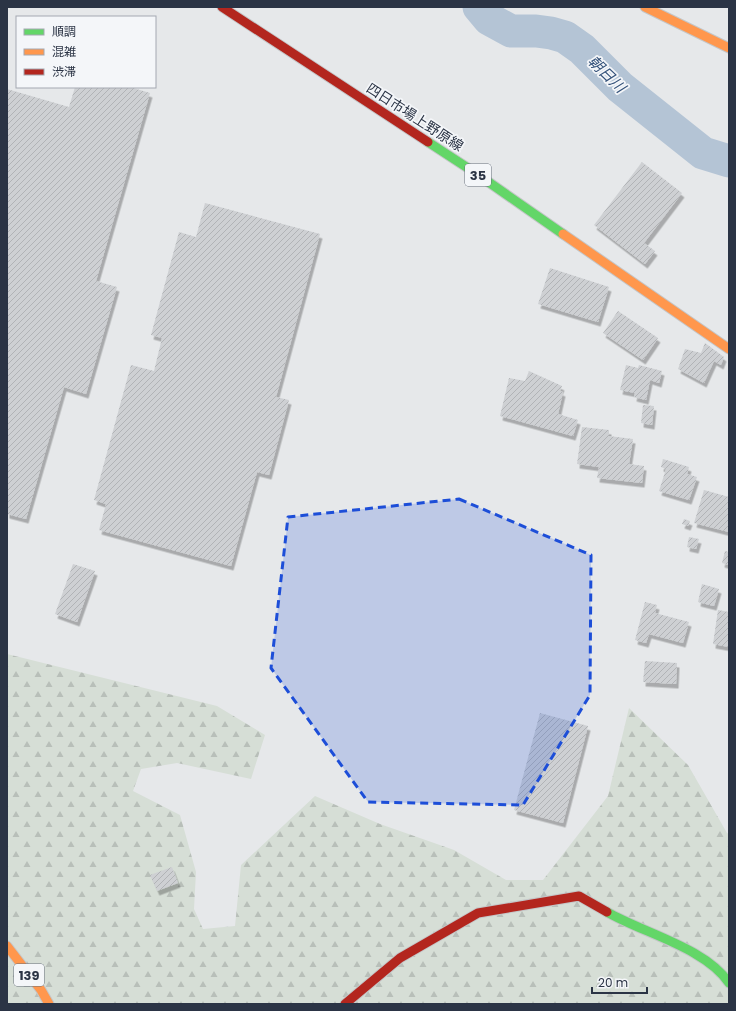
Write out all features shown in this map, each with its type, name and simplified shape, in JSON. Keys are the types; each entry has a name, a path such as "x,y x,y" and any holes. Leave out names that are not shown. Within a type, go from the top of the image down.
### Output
{"main road":[{"name":"四日市場上野原線","path":"222,7 477,174 729,349"},
{"path":"645,7 729,48"},
{"path":"345,1004 400,958 478,913 579,896 623,921 700,956 725,976 729,983"},
{"name":"139","path":"7,946 50,1004"}],"highlighted area":[{"path":"459,499 591,555 590,695 523,805 368,802 271,668 288,517"}],"green space":[{"path":"7,654 217,706 265,735 251,779 177,763 141,769 133,791 180,815 196,872 194,909 203,929 235,926 241,865 315,796 380,824 454,850 506,880 543,880 608,796 629,708 688,765 727,833 729,834 729,1004 7,1004"}],"building":[{"path":"75,88 133,88 150,93 96,281 117,287 86,394 64,387 26,519 7,514 7,89 69,107"},
{"path":"642,162 682,193 644,243 655,251 645,264 594,225"},
{"path":"205,203 320,234 276,397 289,400 269,475 257,472 231,566 99,530 106,504 94,500 131,365 154,371 162,338 151,335 179,232 196,237"},
{"path":"550,268 609,287 598,322 538,304"},
{"path":"618,311 658,338 643,360 603,333"},
{"path":"705,343 724,357 721,365 714,361 704,383 678,369 685,349 701,353"},
{"path":"626,365 638,368 639,365 662,371 659,383 650,380 646,400 634,397 635,393 620,390"},
{"path":"529,371 562,386 560,391 563,392 558,414 578,420 573,436 500,416 509,378 525,381"},
{"path":"643,405 654,406 652,425 641,423"},
{"path":"582,427 609,430 609,436 633,439 629,464 644,466 642,483 597,478 599,467 577,464"},
{"path":"663,459 689,467 687,474 697,477 689,500 659,491 666,469 661,467"},
{"path":"704,490 729,497 729,532 694,523"},
{"path":"684,519 690,521 688,526 682,524"},
{"path":"689,537 699,539 696,549 687,547"},
{"path":"725,551 729,552 729,565 722,563"},
{"path":"73,564 95,571 77,622 55,614"},
{"path":"702,584 719,589 714,606 698,602"},
{"path":"645,602 657,605 655,613 689,622 683,643 649,634 646,643 635,640"},
{"path":"718,610 729,612 729,647 713,644"},
{"path":"645,661 677,663 676,684 643,682"},
{"path":"540,713 588,726 563,823 514,810"},
{"path":"172,867 178,883 157,891 150,875"}],"waterway":[{"name":"朝日川","path":"479,7 489,19 511,31 536,31 565,37 582,49 620,87 703,153 729,161"}],"traffic: fast":[{"path":"428,142 563,234"},
{"path":"607,912 690,951 719,971 729,983"}],"traffic: slow":[{"path":"645,7 729,48"},
{"path":"563,234 729,349"},
{"path":"7,946 41,990 49,1004"}],"traffic: jam":[{"path":"222,7 428,142"},
{"path":"345,1004 400,958 478,913 579,896 607,912"}]}
